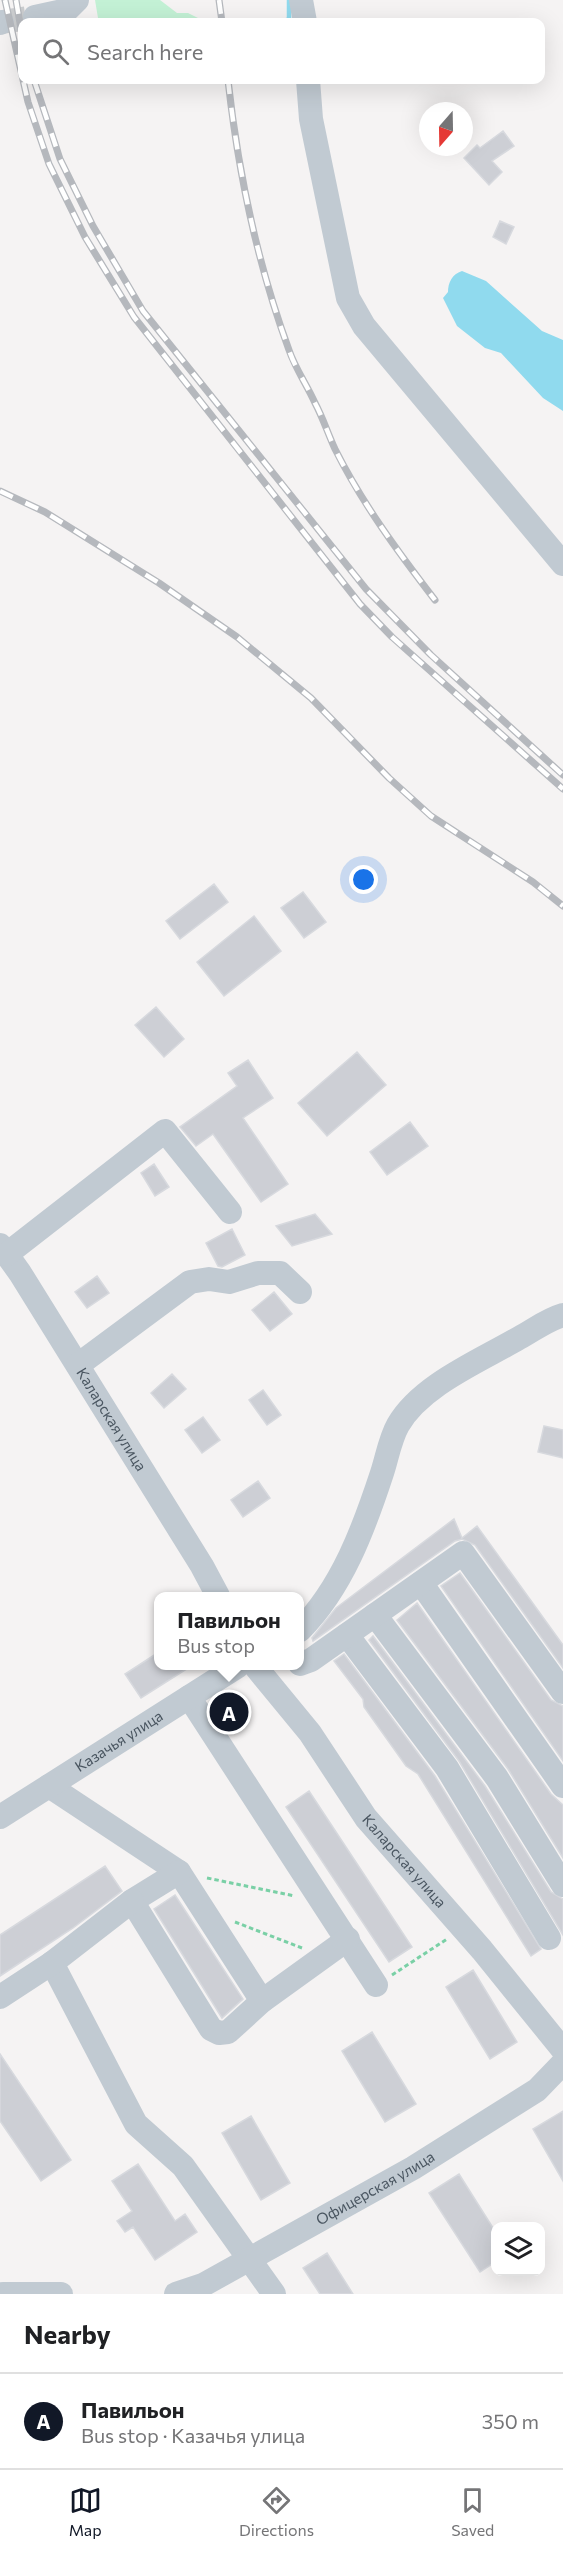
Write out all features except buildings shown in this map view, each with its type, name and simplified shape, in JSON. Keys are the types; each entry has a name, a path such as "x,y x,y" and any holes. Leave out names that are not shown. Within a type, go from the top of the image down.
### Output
{"street":[{"path":"35,16 67,10 77,0"},
{"path":"300,0 303,18"},
{"path":"308,84 311,118 348,298 364,326 563,564"},
{"path":"3,1249 165,1131 230,1212"},
{"name":"Каларская улица","path":"3,1249 78,1365 216,1592"},
{"path":"78,1365 190,1282 209,1278 229,1282 258,1273 280,1273 300,1292"},
{"path":"304,1625 323,1600 363,1530 397,1427 411,1407 426,1394 484,1357 550,1319 563,1315"},
{"path":"304,1663 311,1660 463,1553 563,1692"},
{"path":"420,1583 563,1786"},
{"path":"375,1615 497,1779 563,1884"},
{"path":"347,1635 447,1768 549,1938"},
{"name":"Казачья улица","path":"0,1818 230,1670"},
{"name":"Каларская улица","path":"259,1670 310,1733 366,1818 463,1928 563,2050"},
{"path":"189,1697 348,1939 376,1986"},
{"path":"49,1786 179,1872 262,2001"},
{"path":"0,1997 52,1963 132,1901 179,1872"},
{"path":"132,1901 211,2029 219,2033 228,2032 262,2001 348,1939"},
{"path":"52,1963 136,2124 183,2166 274,2294"},
{"name":"Офицерская улица","path":"176,2294 202,2285 413,2168 537,2090 563,2063"},
{"path":"3,2294 61,2294"}],"path":[{"path":"179,1872 323,1902"},
{"path":"205,1911 323,1956"},
{"path":"376,1986 463,1928"}],"green space":[{"path":"95,0 160,0 177,13 188,13 198,18 98,18"}],"water":[{"path":"462,271 486,281 542,331 563,340 563,411 543,398 501,353 485,348 457,326 443,298 448,292 451,279"}],"waterway":[{"path":"289,0 289,18"}],"tunnel":[{"path":"28,18 35,17"},
{"path":"2,22 18,20"}],"railway":[{"path":"5,0 18,58"},
{"path":"16,0 19,18"},
{"path":"219,0 221,18"},
{"path":"24,84 49,164 85,237 134,317 360,604 392,637 563,789"},
{"path":"35,84 60,159 93,226 143,311 366,589 431,655 563,775"},
{"path":"229,84 237,148 250,216 267,284 292,357 335,449 357,489 394,545 435,600"},
{"path":"0,491 45,512 159,583 237,637 311,698 389,778 431,816 533,882 563,906"}],"place":[{"name":"Павильон","path":"229,1712"}]}
